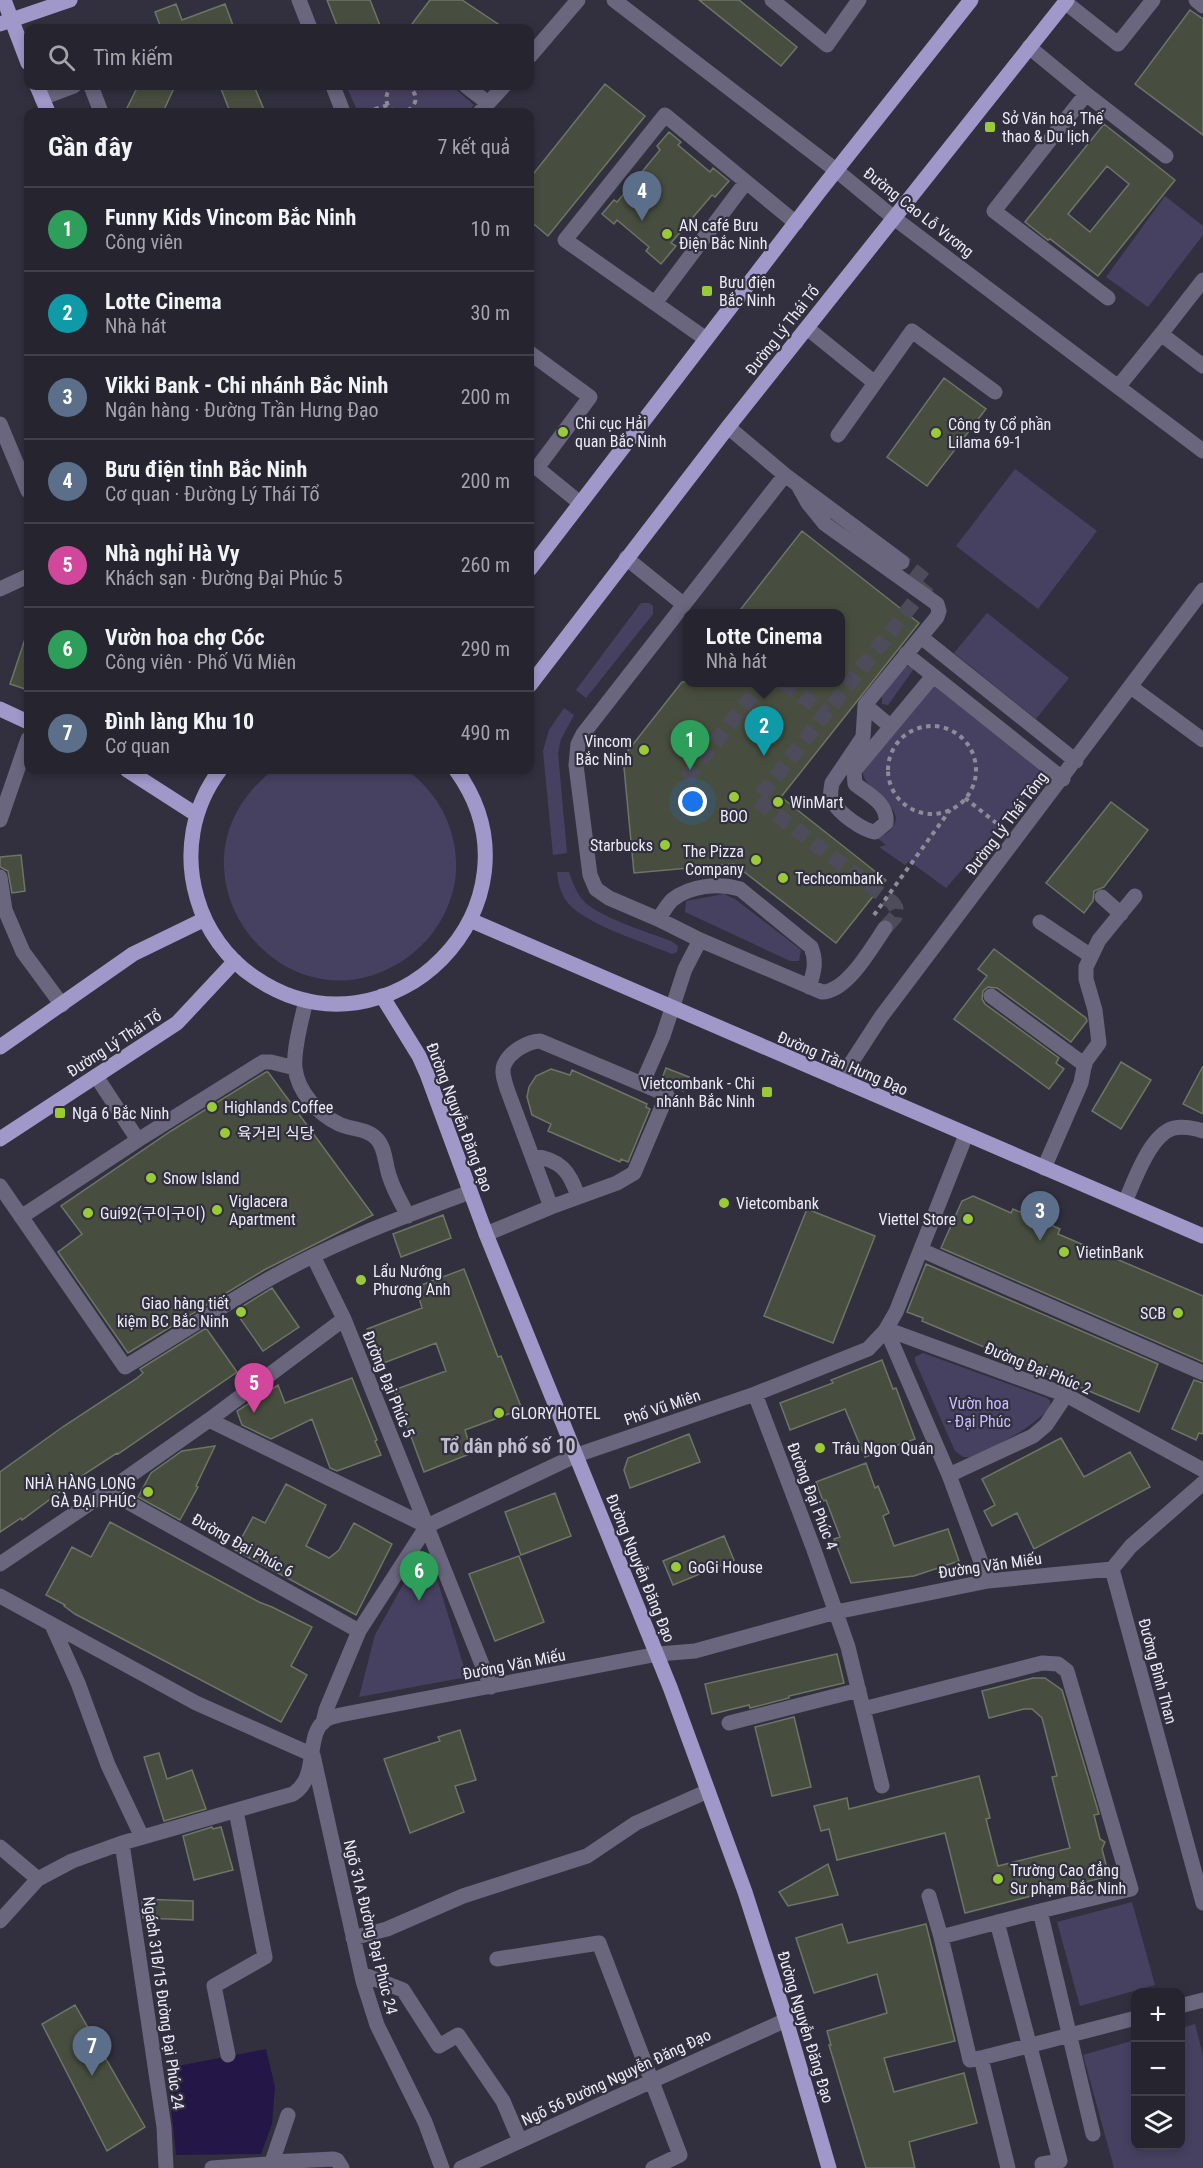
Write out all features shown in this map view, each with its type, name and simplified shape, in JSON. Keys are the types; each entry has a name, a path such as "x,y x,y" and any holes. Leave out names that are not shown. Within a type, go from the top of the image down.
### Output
{"main road":[{"path":"4,0 6,21 24,55"},
{"path":"6,21 70,0"},
{"path":"534,564 971,0"},
{"name":"Đường Lý Thái Tổ","path":"534,680 728,427 1066,1"},
{"path":"0,710 24,720"},
{"path":"139,774 196,815"},
{"path":"217,774 196,815 192,838 192,874 196,897 205,919 218,942 235,961 262,982 306,1000 338,1003 382,996 404,987 429,972 451,951 470,921 482,885 484,842 473,800 458,774"},
{"path":"0,1047 133,954 205,919"},
{"name":"Đường Trần Hưng Đạo","path":"470,921 1203,1236"},
{"name":"Đường Lý Thái Tổ","path":"0,1139 184,1017 235,961"},
{"name":"Đường Nguyễn Đăng Đạo","path":"382,996 423,1064 486,1234 657,1654 745,1892 786,2020 829,2168"}],"street":[{"path":"299,0 308,24"},
{"path":"534,51 578,0"},
{"name":"Đường Cao Lỗ Vương","path":"614,0 837,171 894,218 1203,451"},
{"path":"772,0 827,45 859,0"},
{"path":"1066,1 1118,44 1153,0"},
{"path":"1196,0 1203,6"},
{"path":"1029,47 1166,156"},
{"path":"42,99 64,90"},
{"path":"93,90 100,108"},
{"path":"335,90 341,108"},
{"path":"469,90 484,108 500,90"},
{"path":"1086,94 994,211 1108,298"},
{"path":"706,339 565,240 665,115 796,223"},
{"path":"655,303 746,182"},
{"path":"1118,387 1203,280"},
{"path":"807,328 875,383"},
{"path":"838,435 912,332 994,392"},
{"path":"1161,334 1203,366"},
{"path":"534,356 590,397 534,472"},
{"path":"0,424 24,481"},
{"path":"728,427 785,475 902,562"},
{"path":"534,474 580,502"},
{"path":"785,475 588,726 578,744 576,755 589,867 596,889 609,898 822,992 838,989 862,961 885,928"},
{"path":"798,485 825,524 937,604 939,614 865,705 863,737 833,781 832,802 865,831 875,832 886,823 887,814 883,806 855,784 854,771 933,676"},
{"path":"626,558 683,604"},
{"path":"0,589 24,578"},
{"name":"Đường Lý Thái Tông","path":"840,1080 881,1017 1203,590"},
{"path":"921,637 1076,761"},
{"path":"906,654 1063,778"},
{"path":"1131,687 1203,740"},
{"path":"865,705 890,726"},
{"path":"0,820 24,751"},
{"path":"0,877 5,910 23,952 62,1005"},
{"path":"658,919 671,901 685,892 712,885 728,885 740,889 811,947 815,958 814,972 809,987"},
{"path":"1044,1168 1081,1083 1085,1065 1099,1043 1095,1010 1086,980 1086,967 1099,940 1135,896"},
{"path":"1102,897 1120,914"},
{"path":"1040,922 1091,956"},
{"path":"642,1084 663,1036 686,969 700,940"},
{"path":"991,996 1085,1065"},
{"path":"306,1000 297,1043 295,1068 302,1089 326,1118 343,1126 369,1132 379,1141 384,1152 390,1180 408,1216"},
{"path":"486,1234 617,1183 634,1173 667,1095 548,1042 540,1041 524,1045 504,1065 503,1073 551,1207"},
{"path":"21,1217 263,1062 295,1068"},
{"path":"96,1076 138,1140"},
{"path":"1125,1203 1152,1146 1163,1133 1175,1127 1203,1131"},
{"name":"Phố Vũ Miên","path":"427,1526 577,1455 755,1394 861,1353 876,1342 896,1312 966,1135"},
{"path":"532,1156 541,1156 559,1164 573,1180 578,1197"},
{"path":"0,1186 125,1367 270,1279 313,1256 361,1234 470,1192"},
{"path":"921,1250 1203,1373"},
{"path":"313,1256 344,1319"},
{"name":"Đường Đại Phúc 5","path":"0,1564 209,1420 344,1319 491,1687"},
{"path":"886,1329 949,1475 988,1581"},
{"name":"Đường Đại Phúc 2","path":"886,1329 1066,1395 1203,1482"},
{"name":"Đường Đại Phúc 4","path":"755,1394 848,1647 882,1786"},
{"path":"949,1475 1033,1436 1046,1425 1066,1395"},
{"path":"0,1921 38,1879 72,1861 122,1843 293,1794 301,1789 308,1777 315,1736 319,1726 323,1723 326,1710 359,1631 427,1526 209,1420"},
{"path":"1112,1569 1131,1546 1203,1482"},
{"name":"Đường Đại Phúc 6","path":"108,1491 359,1631"},
{"name":"Đường Văn Miếu","path":"323,1723 327,1719 345,1714 657,1654 695,1651 836,1612 988,1581 1112,1569"},
{"name":"Đường Bình Than","path":"1112,1569 1203,1903"},
{"path":"0,1596 196,1703 313,1755"},
{"path":"52,1625 78,1683 108,1765 142,1838"},
{"path":"863,1709 1042,1663 1064,1666 1067,1671 1131,1889 941,1937"},
{"path":"729,1723 859,1690"},
{"name":"Ngõ 31A Đường Đại Phúc 24","path":"313,1755 353,1938 377,2025 425,2122 442,2168"},
{"path":"353,1938 387,1929 463,1896 587,1856 636,1823 708,1791"},
{"path":"228,2055 214,1986 265,1957 236,1811"},
{"name":"Ngách 31B/15 Đường Đại Phúc 24","path":"122,1843 164,2127 166,2168"},
{"path":"0,1847 38,1879"},
{"path":"929,1896 970,2060 1131,2019"},
{"path":"1040,1911 1093,2134"},
{"path":"997,1922 1060,2161 1042,2164 1043,2168"},
{"path":"497,1959 599,1943 680,2155 653,2168"},
{"path":"362,1974 403,1990 439,2046 458,2035 503,2101 520,2141"},
{"path":"1185,2005 1203,2000"},
{"name":"Ngõ 56 Đường Nguyễn Đăng Đạo","path":"461,2168 786,2020"},
{"path":"981,2058 1008,2168"},
{"path":"272,2162 288,2115"},
{"path":"212,2168 334,2159 338,2160 342,2168"}],"path":[{"path":"389,90 387,96 390,108"},
{"path":"409,108 416,98 412,90"},
{"path":"379,108 388,105"},
{"path":"872,918 951,809 964,798 973,784 975,774 973,754 968,745 953,732 944,728 924,727 910,731 898,741 891,753 888,768 889,783 896,796 908,806 921,812 936,813 951,809"},
{"path":"964,798 1000,826"}],"green space":[{"path":"348,90 457,90 474,105 471,108 356,108"},
{"path":"1165,196 1203,226 1203,235 1148,307 1106,277"},
{"path":"1015,469 1097,531 1038,609 956,546"},
{"path":"641,603 649,603 653,606 653,614 586,698 576,690"},
{"path":"987,613 1069,678 1036,719 954,653"},
{"path":"910,665 913,670 888,705 882,704 882,696 905,667"},
{"path":"933,676 1047,773 946,888 909,861 905,865 879,847 886,845 877,838 890,830 896,817 889,805 869,784 862,771"},
{"path":"564,708 574,715 561,739 558,753 567,853 553,855 543,751 549,730"},
{"path":"270,774 412,774 430,792 439,805 452,833 456,865 455,881 445,913 433,933 417,950 408,957 362,978 318,978 279,962 248,933 229,896 224,853 238,810"},
{"path":"557,872 569,872 574,886 588,905 617,921 671,941 678,946 677,952 672,954 617,932 576,911 563,896"},
{"path":"724,894 735,899 801,950 799,961 790,961 685,912 686,901"},
{"name":"Vườn hoa - Đại Phúc","path":"923,1353 1047,1398 1050,1401 1050,1408 1012,1437 970,1457 963,1457 955,1451 915,1361 915,1357"},
{"path":"414,1565 433,1566 467,1677 359,1697 375,1635"},
{"path":"1132,1902 1155,1985 1131,1988 1131,1992 1080,2006 1057,1922"},
{"path":"1195,2024 1203,2055 1203,2168 1114,2168 1083,2055 1131,2041 1131,2150 1185,2150 1185,2027"}],"shaded area":[{"path":"266,2049 275,2087 272,2124 261,2154 176,2155 167,2068"}],"building":[{"path":"327,0 370,0 379,24 336,24"},
{"path":"430,0 462,0 498,24 412,24"},
{"path":"699,0 739,0 797,47 781,66"},
{"path":"176,4 182,20 225,4 232,24 160,24 155,12"},
{"path":"1190,10 1203,19 1203,135 1135,84"},
{"path":"605,84 645,116 548,236 534,224 534,173"},
{"path":"136,90 173,90 165,108 127,108"},
{"path":"222,90 256,90 263,108 228,108"},
{"path":"1104,124 1175,180 1098,276 1025,222","holes":["1107,166 1129,184 1090,232 1068,214"]},
{"path":"669,132 681,142 678,145 710,172 713,168 729,181 715,197 712,195 671,243 676,246 661,264 646,251 649,247 617,220 614,224 602,214 614,200 617,202 660,150 657,146"},
{"name":"Công ty Cổ phần Lilama 69-1","path":"944,378 986,409 927,486 887,457"},
{"path":"802,531 919,623 781,797 886,880 836,943 734,864 634,873 623,757 682,682 683,687 845,687 845,609 741,609"},
{"path":"24,642 24,689 10,684"},
{"path":"1111,802 1148,830 1104,887 1094,891 1093,901 1084,913 1046,883"},
{"path":"21,855 25,891 12,893 8,871 0,867 0,857"},
{"path":"994,949 1086,1018 1087,1021 1071,1042 997,988 988,987 983,991 982,999 985,1004 1059,1058 1056,1063 1064,1069 1049,1089 954,1019 987,976 978,969"},
{"path":"1121,1062 1151,1080 1121,1129 1092,1111"},
{"path":"1203,1066 1203,1114 1183,1104"},
{"path":"666,1068 689,1077 683,1091 661,1081"},
{"path":"551,1069 570,1075 572,1070 647,1104 646,1107 650,1109 628,1162 621,1159 620,1162 548,1131 551,1124 532,1115 527,1097 529,1087 536,1076"},
{"name":"Viglacera Apartment","path":"266,1072 373,1215 264,1270 128,1353 58,1252 82,1234 61,1206 171,1131"},
{"path":"973,1196 1011,1213 1013,1209 1060,1229 1058,1234 1203,1296 1203,1362 941,1248 962,1201"},
{"path":"807,1209 875,1236 833,1343 764,1316"},
{"path":"443,1215 451,1238 401,1257 393,1234"},
{"path":"926,1264 1158,1364 1139,1412 922,1321 923,1318 907,1312"},
{"path":"464,1269 498,1357 501,1356 522,1409 465,1430 472,1453 424,1472 394,1390 446,1371 436,1343 381,1364 367,1329 422,1308 416,1287"},
{"path":"272,1288 299,1327 263,1351 235,1311"},
{"path":"206,1328 237,1372 118,1454 80,1477 22,1520 21,1518 0,1532 0,1472 64,1426 136,1379 143,1373 140,1369"},
{"path":"882,1360 893,1389 896,1388 915,1439 865,1457 845,1409 790,1430 780,1403 833,1383 831,1380"},
{"path":"352,1378 381,1455 337,1471 330,1468 312,1419 271,1439 242,1425 237,1411 278,1385 285,1403"},
{"path":"1194,1380 1203,1383 1203,1434 1199,1433 1196,1440 1172,1429"},
{"path":"689,1434 700,1462 630,1488 624,1470 628,1458"},
{"path":"1061,1438 1084,1477 1130,1452 1150,1487 1034,1549 1017,1513 992,1526 984,1511 995,1505 982,1479"},
{"path":"215,1446 196,1486 198,1487 180,1520 138,1497 151,1473 182,1451"},
{"path":"866,1463 875,1488 878,1486 889,1513 883,1516 894,1546 948,1529 959,1561 914,1576 851,1583 834,1539 840,1537 826,1500 823,1501 816,1482"},
{"path":"286,1484 326,1505 306,1546 329,1558 339,1550 354,1523 392,1544 356,1615 235,1550 253,1517 265,1523"},
{"path":"555,1493 571,1536 521,1555 505,1512"},
{"path":"110,1522 259,1602 312,1627 291,1666 307,1675 281,1722 75,1614 65,1605 46,1595 72,1547 91,1557"},
{"path":"724,1536 734,1560 673,1585 663,1561"},
{"path":"519,1556 544,1622 495,1641 469,1574"},
{"path":"837,1654 844,1683 750,1708 749,1705 712,1714 705,1684"},
{"path":"1033,1678 1045,1678 1062,1690 1099,1814 1094,1815 1100,1839 1105,1842 1102,1849 1109,1876 965,1913 945,1833 837,1860 829,1829 821,1831 814,1806 847,1798 849,1809 979,1776 990,1818 986,1819 998,1866 1070,1848 1052,1777 1057,1776 1042,1718 1032,1709 1024,1709 989,1718 982,1691"},
{"path":"794,1717 811,1787 772,1796 755,1727"},
{"path":"460,1730 476,1780 455,1786 464,1812 410,1833 384,1759 440,1741 438,1737"},
{"path":"159,1753 167,1779 192,1770 206,1809 164,1821 144,1757"},
{"path":"212,1827 213,1829 221,1827 233,1870 194,1880 183,1836"},
{"path":"828,1864 838,1895 788,1906 779,1892"},
{"path":"142,1899 193,1901 193,1920 143,1918"},
{"path":"842,1924 848,1943 926,1924 955,2041 884,2058 894,2092 964,2073 977,2123 909,2142 915,2168 866,2168 829,2045 831,2045 827,2031 887,2013 877,1974 814,1993 796,1938"},
{"path":"75,2005 145,2127 107,2151 42,2024"}],"tunnel":[{"path":"885,928 895,917 896,908 893,903 757,800 929,583 902,562"},
{"path":"686,779 759,687"},
{"path":"790,687 825,713"}],"place":[{"name":"Sở Văn hoá, Thế thao & Du lịch","path":"990,127"},
{"name":"Bưu điện tỉnh Bắc Ninh","path":"642,221"},
{"name":"AN café Bưu Điện Bắc Ninh","path":"667,234"},
{"name":"Bưu điện Bắc Ninh","path":"707,291"},
{"name":"Chi cục Hải quan Bắc Ninh","path":"563,432"},
{"name":"Công ty Cổ phần Lilama 69-1","path":"936,433"},
{"name":"Vincom Bắc Ninh","path":"644,750"},
{"name":"Lotte Cinema","path":"764,756"},
{"name":"Funny Kids Vincom Bắc Ninh","path":"690,770"},
{"name":"BOO","path":"734,797"},
{"name":"WinMart","path":"778,802"},
{"name":"Starbucks","path":"665,845"},
{"name":"The Pizza Company","path":"756,860"},
{"name":"Techcombank","path":"783,878"},
{"name":"Vietcombank - Chi nhánh Bắc Ninh","path":"767,1092"},
{"name":"Highlands Coffee","path":"212,1107"},
{"name":"Ngã 6 Bắc Ninh","path":"60,1113"},
{"name":"육거리 식당","path":"225,1133"},
{"name":"Snow Island","path":"151,1178"},
{"name":"Vietcombank","path":"724,1203"},
{"name":"Viglacera Apartment","path":"217,1210"},
{"name":"Gui92(구이구이)","path":"88,1213"},
{"name":"Viettel Store","path":"968,1219"},
{"name":"Vikki Bank - Chi nhánh Bắc Ninh","path":"1040,1241"},
{"name":"VietinBank","path":"1064,1252"},
{"name":"Lẩu Nướng Phương Anh","path":"361,1280"},
{"name":"Giao hàng tiết kiệm BC Bắc Ninh","path":"241,1312"},
{"name":"SCB","path":"1178,1313"},
{"name":"Nhà nghỉ Hà Vy","path":"254,1413"},
{"name":"GLORY HOTEL","path":"499,1413"},
{"name":"Trâu Ngon Quán","path":"820,1448"},
{"name":"NHÀ HÀNG LONG GÀ ĐẠI PHÚC","path":"148,1492"},
{"name":"GoGi House","path":"676,1567"},
{"name":"Vườn hoa chợ Cóc","path":"419,1601"},
{"name":"Trường Cao đẳng Sư phạm Bắc Ninh","path":"998,1879"},
{"name":"Đình làng Khu 10","path":"92,2076"}],"district":[{"name":"Tổ dân phố số 10","path":"508,1446"}]}
